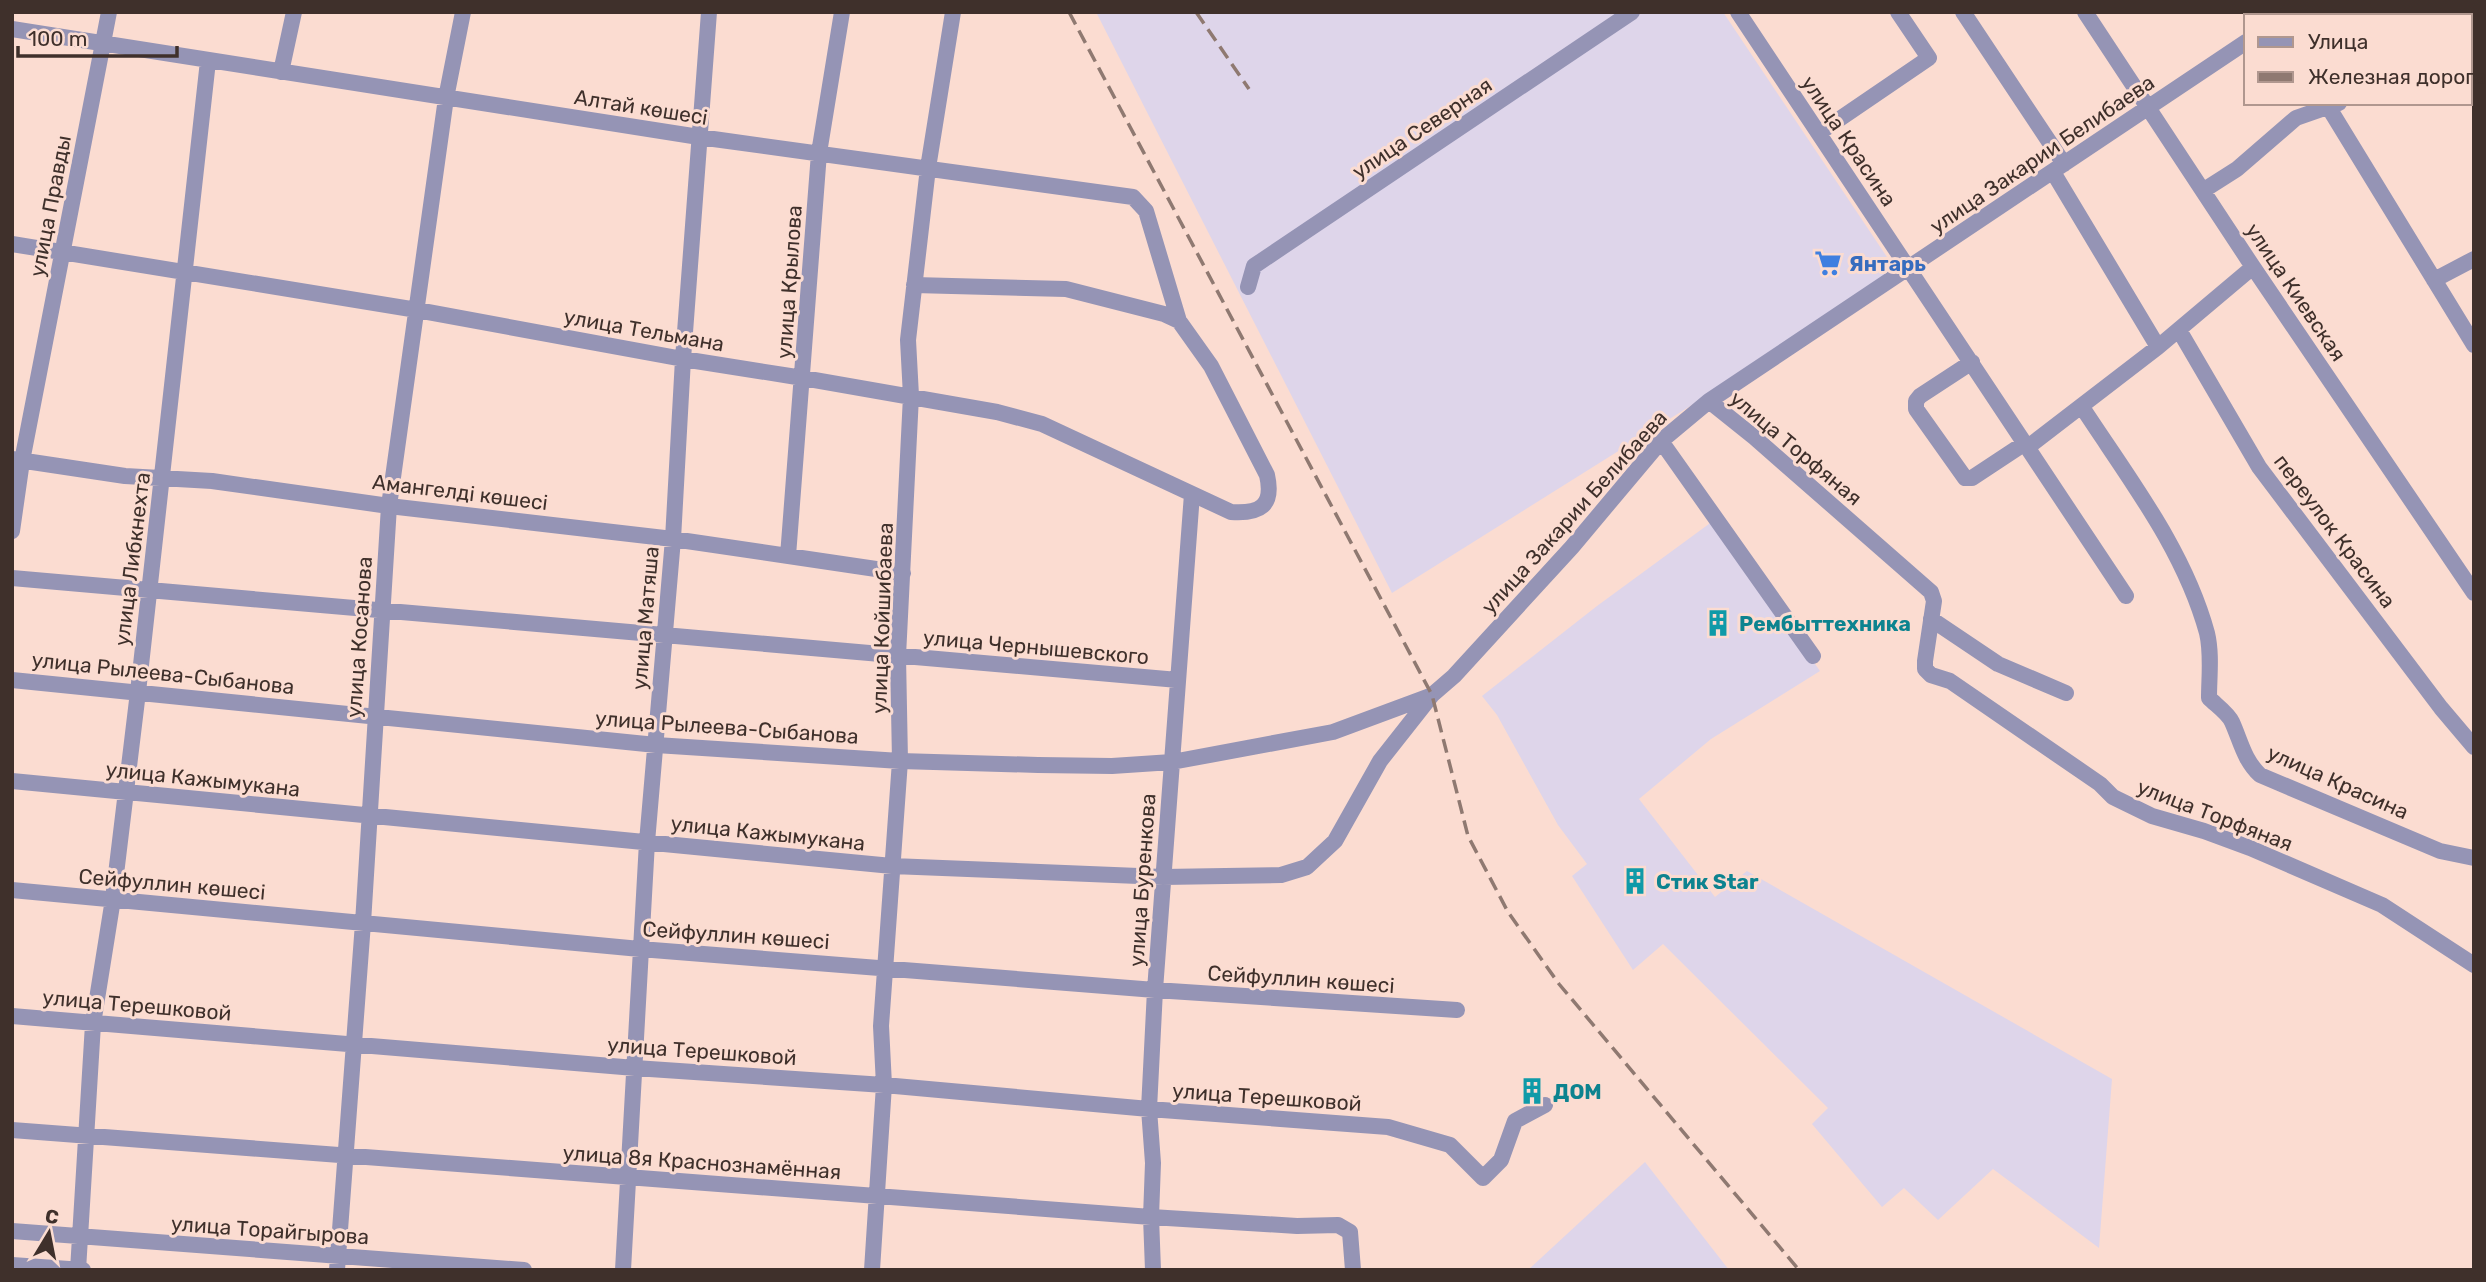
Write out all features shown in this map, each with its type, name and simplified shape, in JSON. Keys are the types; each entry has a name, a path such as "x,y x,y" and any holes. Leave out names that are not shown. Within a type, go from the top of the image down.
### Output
{"street":[{"name":"улица Правды","path":"12,531 17,460 110,12"},
{"path":"281,72 294,12"},
{"name":"улица Косанова","path":"337,1263 363,923 389,506 446,98 463,12"},
{"name":"улица Матяша","path":"623,1270 647,842 673,539 682,359 709,12"},
{"name":"улица Крылова","path":"788,556 819,153 842,12"},
{"name":"улица Койшибаева","path":"872,1270 884,1086 881,1026 900,761 898,656 911,396 908,340 928,168 953,12"},
{"name":"улица Северная","path":"1248,287 1254,266 1632,12"},
{"name":"улица Красина","path":"1738,12 2126,596"},
{"path":"1819,133 1929,58 1898,12"},
{"path":"1963,12 2059,168 2158,346"},
{"name":"улица Киевская","path":"2085,12 2253,267 2474,593"},
{"name":"Алтай көшесі","path":"12,29 699,137 1133,197 1146,211 1179,321"},
{"name":"улица Закарии Белибаева","path":"1432,695 1454,676 1572,547 1661,441 1709,401 2244,43"},
{"name":"улица Либкнехта","path":"79,1270 93,1024 113,899 138,692 208,61"},
{"path":"2204,190 2237,169 2296,118 2334,105 2474,345"},
{"name":"улица Тельмана","path":"12,244 416,310 682,359 997,412 1042,424 1231,512 1251,513 1265,505 1270,488 1267,475 1212,366 1179,321"},
{"path":"2434,280 2474,259"},
{"path":"1972,362 1920,396 1915,405 1965,478 1972,478 2027,445 2082,407 2253,267"},
{"path":"914,285 1066,289 1164,314 1179,321"},
{"name":"переулок Красина","path":"2179,330 2259,467 2441,708 2474,747"},
{"name":"улица Торфяная","path":"1709,401 1931,592 1934,601 1925,668 1931,675 1950,681 2100,784 2113,797 2152,816 2250,848 2369,899 2474,965"},
{"name":"улица Красина","path":"2082,407 2167,535 2182,567 2207,635 2209,698 2231,719 2250,766 2260,775 2441,851 2474,858"},
{"path":"1661,441 1813,656"},
{"name":"Амангелді көшесі","path":"17,460 125,476 162,477 276,489 389,506 673,539 903,573"},
{"name":"улица Буренкова","path":"1153,1270 1153,1163 1149,1109 1155,990 1192,494"},
{"name":"улица Чернышевского","path":"12,578 1178,680"},
{"path":"1931,619 1998,664 2066,693"},
{"name":"улица Рылеева-Сыбанова","path":"12,680 656,745 900,761 1112,766 1172,762 1333,732 1432,695"},
{"name":"улица Кажымукана","path":"12,781 892,866 1164,877 1281,874 1307,867 1335,841 1381,761 1432,695"},
{"name":"Сейфуллин көшесі","path":"12,890 640,949 1155,990 1457,1010"},
{"name":"улица Терешковой","path":"12,1016 1388,1127 1450,1145 1483,1178 1501,1160 1515,1121 1545,1105"},
{"name":"улица 8я Краснознамённая","path":"12,1130 1151,1217 1297,1226 1338,1225 1350,1233 1353,1270"},
{"name":"улица Торайгырова","path":"12,1231 337,1263 524,1270"},
{"path":"12,1265 79,1270"}],"shaded area":[{"path":"1096,12 1723,12 1899,275 1392,593"},
{"path":"1713,521 1820,671 1711,739 1639,799 1715,897 1747,871 2112,1079 2099,1248 1993,1169 1938,1220 1904,1188 1882,1207 1812,1124 1828,1108 1663,944 1633,970 1572,876 1587,864 1558,825 1497,715 1482,696 1597,606"},
{"path":"1645,1162 1729,1270 1528,1270"}],"railway":[{"path":"1069,12 1432,695 1468,836 1508,912 1559,984 1799,1270"},
{"path":"1196,12 1249,89"}],"place":[{"name":"Янтарь","path":"1828,263"},
{"name":"Рембыттехника","path":"1718,623"},
{"name":"Стик Star","path":"1635,881"},
{"name":"ДОМ","path":"1532,1091"}]}
